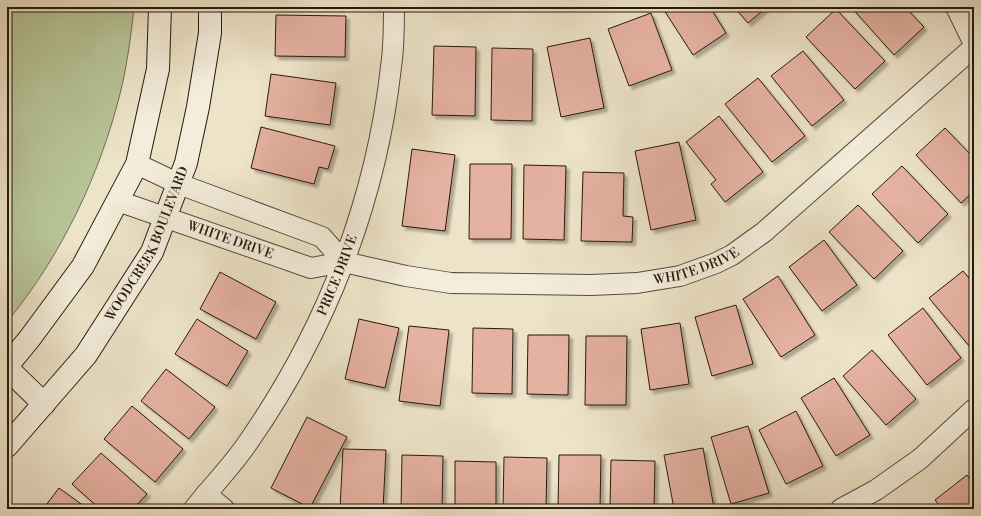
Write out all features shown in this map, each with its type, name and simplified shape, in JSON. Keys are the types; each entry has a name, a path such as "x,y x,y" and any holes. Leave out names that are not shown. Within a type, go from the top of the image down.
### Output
{"street":[{"path":"44,404 7,367 83,266 137,164 158,69 160,7"},
{"name":"WOODCREEK BOULEVARD","path":"7,446 86,355 152,252 186,163 198,107 210,33 210,7"},
{"name":"PRICE DRIVE","path":"200,501 248,443 282,392 324,311 344,262 367,189 381,128 391,66 394,7"},
{"path":"956,7 974,45"},
{"name":"WHITE DRIVE","path":"118,201 311,268 344,262 406,276 459,283 614,285 661,280 716,264 732,255 764,232 974,45"},
{"path":"137,164 179,184 322,237 344,262"},
{"path":"841,509 876,490 920,459 974,409"},
{"path":"200,501 224,509"}],"green space":[{"path":"7,7 134,7 125,73 120,94 101,155 89,185 61,243 26,297 7,322"}],"building":[{"path":"662,7 710,7 726,33 693,55"},
{"path":"734,7 767,7 748,23"},
{"path":"851,7 905,7 924,27 894,55"},
{"path":"836,9 885,61 855,89 806,37"},
{"path":"651,13 672,70 629,86 608,29"},
{"path":"276,15 346,16 345,57 275,56"},
{"path":"590,38 604,108 561,117 547,47"},
{"path":"434,46 476,47 475,116 432,115"},
{"path":"492,48 533,49 532,121 491,120"},
{"path":"803,51 844,100 812,126 771,76"},
{"path":"271,74 336,83 330,125 265,116"},
{"path":"758,78 805,136 772,162 725,104"},
{"path":"719,116 763,172 725,202 711,184 716,180 686,142"},
{"path":"261,127 335,146 328,169 319,167 314,184 251,168"},
{"path":"945,128 974,158 974,191 961,203 916,155"},
{"path":"679,142 696,220 651,230 635,151"},
{"path":"412,149 455,155 445,231 402,226"},
{"path":"470,164 512,164 511,239 469,239"},
{"path":"524,165 566,166 564,240 523,239"},
{"path":"902,166 948,214 918,243 872,194"},
{"path":"583,172 624,173 623,216 633,217 632,242 581,241"},
{"path":"858,205 903,251 874,279 829,232"},
{"path":"824,240 857,285 822,311 789,267"},
{"path":"963,271 974,284 974,344 970,347 929,298"},
{"path":"220,272 276,302 256,339 200,309"},
{"path":"778,276 815,335 781,357 743,299"},
{"path":"736,305 753,364 712,376 695,317"},
{"path":"923,308 961,358 927,385 888,335"},
{"path":"197,319 248,351 227,386 175,354"},
{"path":"359,319 399,328 385,388 345,379"},
{"path":"680,323 689,384 650,390 641,329"},
{"path":"409,326 449,330 440,406 399,401"},
{"path":"473,328 513,329 512,394 472,393"},
{"path":"528,335 569,335 568,395 527,394"},
{"path":"586,336 627,336 626,405 585,405"},
{"path":"872,350 916,399 886,425 843,376"},
{"path":"166,369 215,407 189,439 141,401"},
{"path":"834,378 870,435 836,456 801,398"},
{"path":"132,406 183,449 155,482 104,439"},
{"path":"796,411 823,466 786,484 759,430"},
{"path":"307,417 347,437 310,508 271,488"},
{"path":"748,426 769,493 731,504 711,437"},
{"path":"703,448 714,508 674,509 664,455"},
{"path":"343,449 386,450 383,509 340,509"},
{"path":"101,453 147,494 133,509 100,509 72,484"},
{"path":"402,455 443,456 442,509 401,509"},
{"path":"559,455 601,455 600,509 558,509"},
{"path":"504,457 547,458 546,509 503,509"},
{"path":"611,460 655,461 654,509 610,509"},
{"path":"455,461 496,462 496,509 455,509"},
{"path":"967,475 974,485 974,509 942,509 935,500"},
{"path":"59,488 88,509 43,509"}]}
